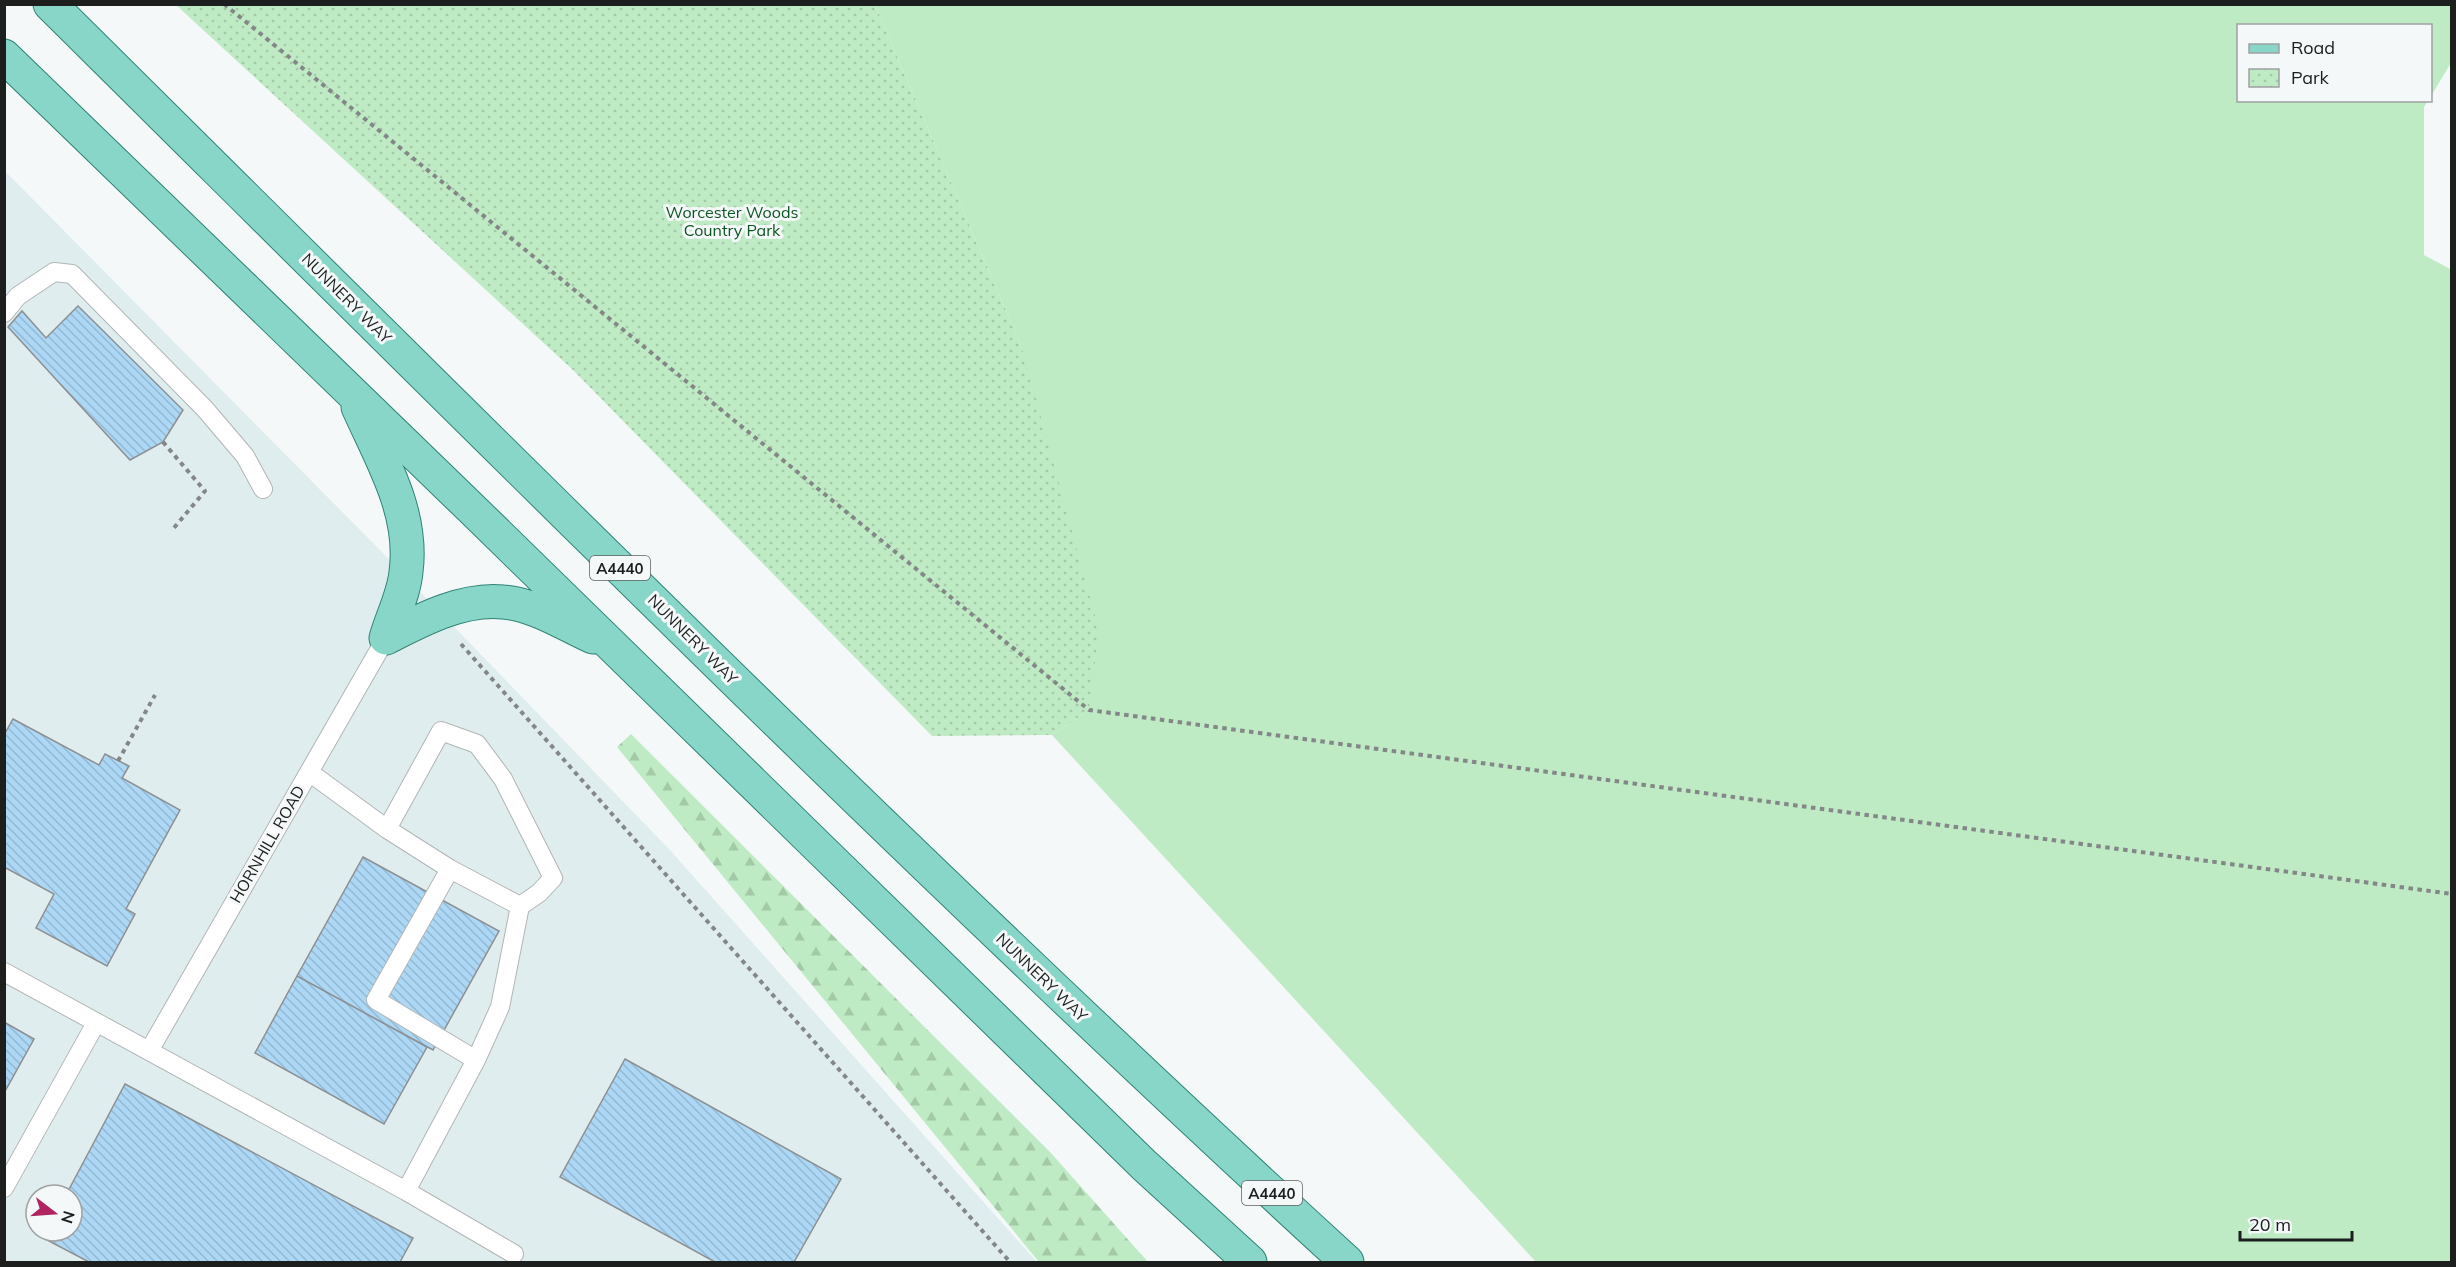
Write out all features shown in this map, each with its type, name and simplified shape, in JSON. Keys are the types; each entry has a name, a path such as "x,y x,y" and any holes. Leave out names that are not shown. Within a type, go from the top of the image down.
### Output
{"main road":[{"name":"NUNNERY WAY","path":"50,4 818,763 1196,1124 1347,1263"},
{"path":"4,56 351,391 1144,1165 1250,1263"},
{"path":"351,391 394,486 405,519 406,572 386,638"},
{"path":"386,638 430,615 470,604 503,602 528,608 614,647"}],"lane":[{"path":"4,313 18,296 54,272 72,274 211,416 245,456 262,489"},
{"name":"HORNHILL ROAD","path":"149,1051 386,638"},
{"path":"387,829 441,731 477,744 503,779 553,878 539,893 520,906 500,1007 476,1060 406,1191"},
{"path":"309,772 387,829 450,869 520,906"},
{"path":"450,869 376,1000 476,1060"},
{"path":"4,972 406,1191 514,1254"},
{"path":"4,1188 96,1023"}],"path":[{"path":"224,4 1089,710 2451,894"},
{"path":"163,442 205,491 173,529"},
{"path":"448,610 462,646 1010,1263"},
{"path":"118,761 155,695"}],"shaded area":[{"path":"4,170 375,545 669,849 1037,1262 5,1262"}],"green space":[{"name":"Worcester Woods Country Park","path":"176,5 875,5 1022,348 1099,630 1089,710 1052,735 932,736 574,371"},
{"path":"875,5 2451,5 2451,63 2432,94 2432,24 2237,24 2237,102 2427,102 2424,107 2424,255 2452,270 2451,1262 1536,1262 1052,735 1089,710 1022,348"},
{"path":"631,734 1050,1152 1148,1262 1039,1262 617,747"}],"building":[{"path":"78,306 183,410 163,442 130,460 8,327 22,311 46,338"},
{"path":"13,719 99,765 105,754 129,766 122,778 180,810 126,909 135,914 107,966 36,928 54,894 4,867 4,735"},
{"path":"363,857 499,931 433,1050 297,976"},
{"path":"297,976 427,1047 384,1124 255,1053"},
{"path":"4,1022 34,1039 4,1093"},
{"path":"625,1059 841,1179 794,1262 715,1262 560,1177"},
{"path":"125,1084 413,1238 400,1262 89,1262 53,1243 84,1243 84,1183 72,1183"}]}
